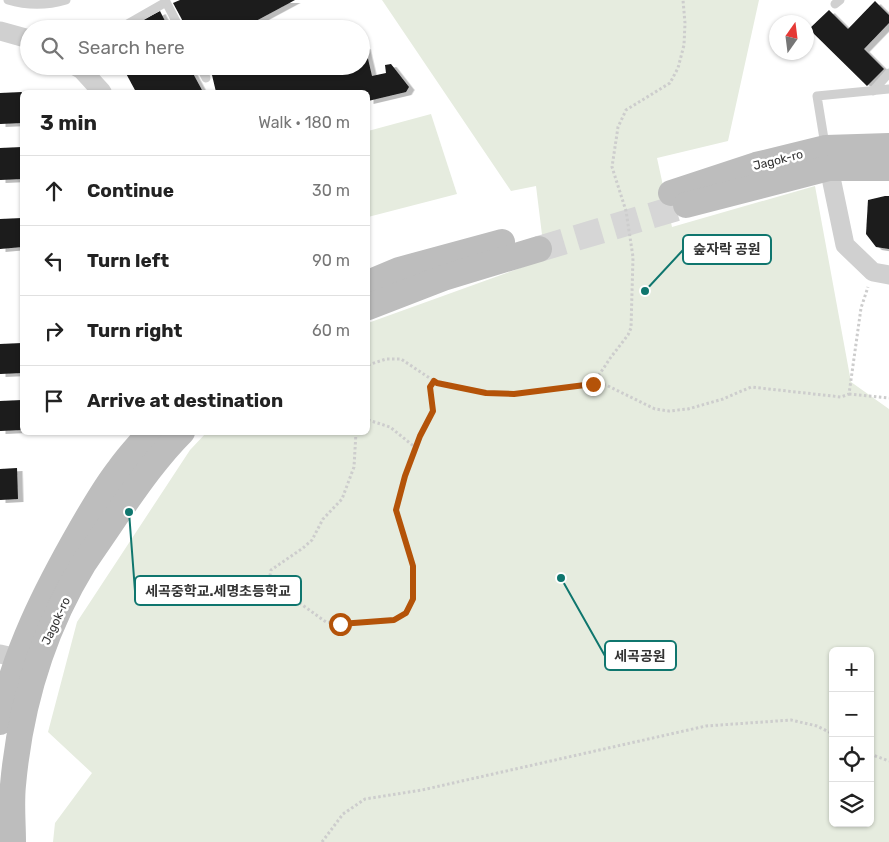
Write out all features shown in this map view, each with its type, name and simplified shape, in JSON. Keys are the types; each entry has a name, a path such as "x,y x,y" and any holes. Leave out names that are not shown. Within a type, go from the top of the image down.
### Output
{"main road":[{"name":"Jagok-ro","path":"675,200 827,158 889,146"},
{"name":"Jagok-ro","path":"827,158 889,168"},
{"path":"370,281 399,270 536,241 370,306"},
{"name":"Jagok-ro","path":"0,722 6,694 18,658 51,583 75,539 120,468 148,435"},
{"name":"Jagok-ro","path":"14,842 12,786 22,721 18,658 59,611 84,564 138,484 179,435"}],"street":[{"path":"0,32 20,37"},
{"path":"86,75 100,90"},
{"path":"827,158 845,245 881,274"}],"lane":[{"path":"8,0 24,5 51,5 66,0"},
{"path":"134,20 166,2 175,20"},
{"path":"873,91 889,72"},
{"path":"827,158 817,96 889,89"}],"path":[{"path":"593,384 631,328 633,257 626,212 612,167 618,127 626,110 670,83 678,68 684,45 685,23 682,0"},
{"path":"849,394 860,308 881,274"},
{"path":"370,364 386,359 401,359 437,383 486,393 514,394 593,384 606,385 654,409 669,411 688,410 723,399 751,387 841,397 849,394 889,398"},
{"path":"356,435 354,468 342,500 323,519 312,540 271,570 269,581 326,622 340,624 394,620 406,613 413,599 413,566 396,510 405,476 433,411 430,387 434,381"},
{"path":"370,421 390,427 416,448"},
{"path":"322,842 343,814 365,799 422,790 706,726 791,720 817,726 829,732"},
{"path":"874,755 889,761"}],"shaded area":[{"path":"382,0 759,0 728,141 657,158 672,227 815,186 851,382 889,409 889,842 53,842 55,823 92,773 48,732 77,622 190,450 204,435 370,435 370,322 545,259 536,186 511,191"},
{"path":"431,114 457,194 370,216 370,130"}],"building":[{"path":"180,0 295,0 258,20 182,20 173,3"},
{"path":"875,1 889,15 889,23 864,49 884,69 867,86 814,34 814,24 829,10 848,29"},
{"path":"160,11 164,20 143,20"},
{"path":"391,64 409,87 406,92 370,101 370,90 216,90 212,75 370,75 370,67 372,76 386,73 385,65"},
{"path":"127,75 194,75 202,90 135,90"},
{"path":"20,92 20,123 0,124 0,93"},
{"path":"20,147 20,179 0,180 0,148"},
{"path":"889,196 889,249 876,247 866,234 868,200"},
{"path":"20,218 20,247 0,249 0,219"},
{"path":"20,343 20,373 0,374 0,344"},
{"path":"20,400 20,430 0,431 0,401"},
{"path":"17,468 18,499 0,500 0,469"}],"tunnel":[{"path":"539,249 680,207"}],"place":[{"name":"숲자락 공원","path":"645,291"},
{"name":"세곡중학교.세명초등학교","path":"129,512"},
{"name":"세곡공원","path":"561,578"}],"route":[{"path":"340,624 394,620 406,613 413,599 413,566 396,510 405,476 420,436 433,411 430,387 434,381 486,393 514,394 593,384"}]}
